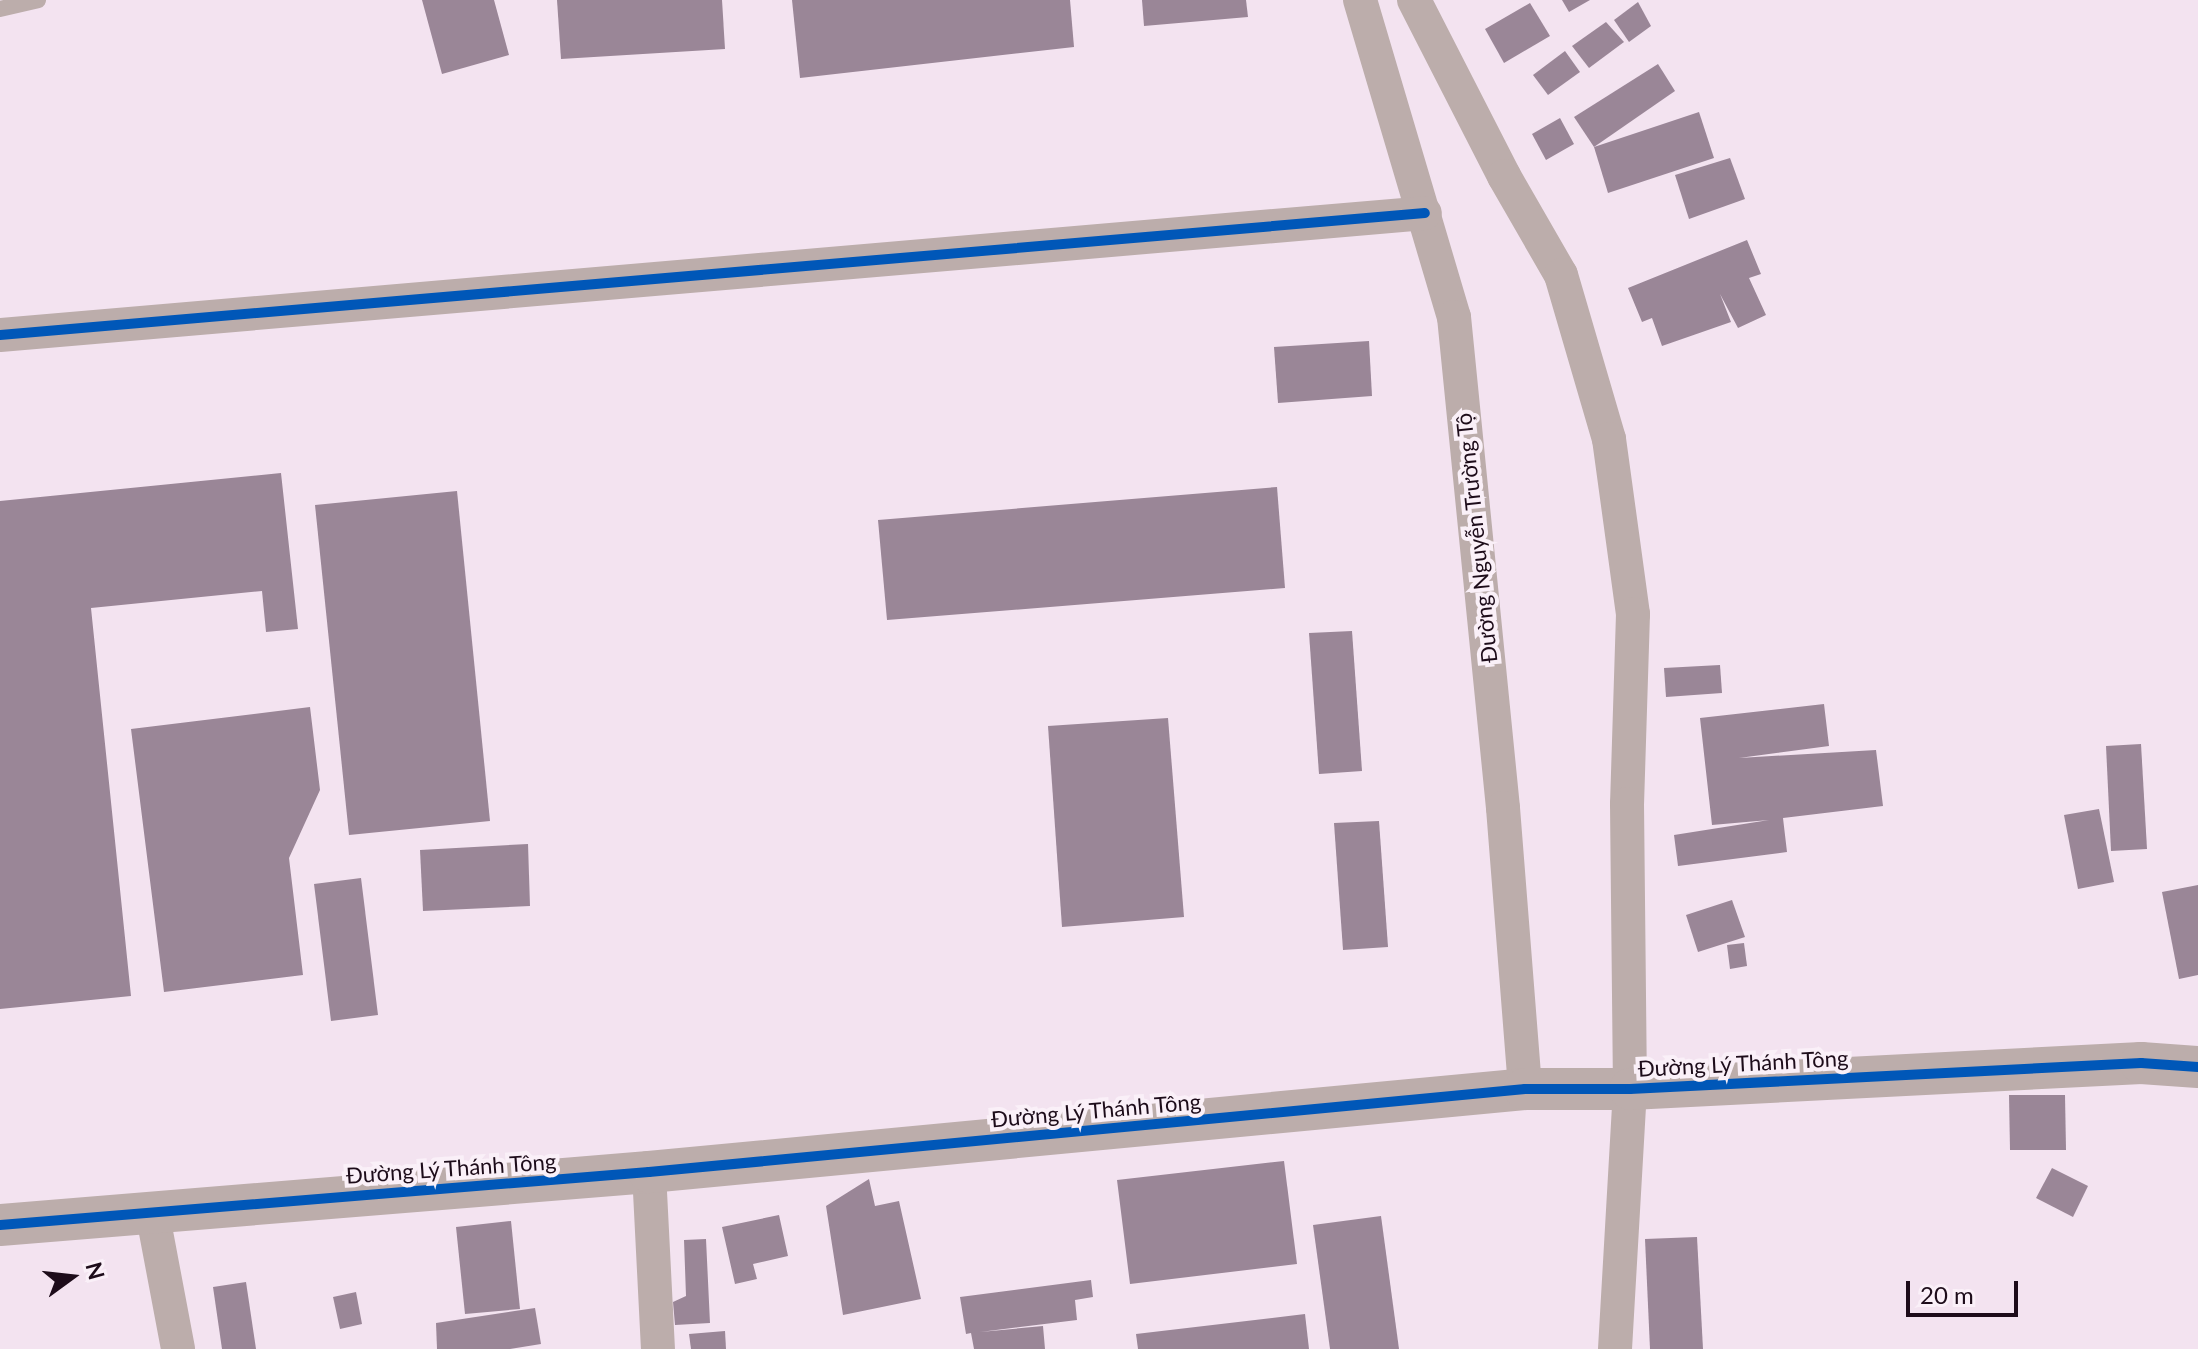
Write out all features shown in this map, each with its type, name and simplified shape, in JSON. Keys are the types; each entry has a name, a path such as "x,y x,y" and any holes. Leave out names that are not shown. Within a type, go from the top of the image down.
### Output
{"street":[{"name":"Đường Nguyễn Trường Tộ","path":"1360,0 1454,317 1501,793 1525,1089"},
{"path":"1372,38 1414,0 1504,176 1561,275 1609,439 1633,614 1627,804 1630,1089 1615,1349"},
{"path":"0,335 1425,213"},
{"name":"Đường Lý Thánh Tông","path":"0,1225 649,1172 1525,1089 1630,1089 2141,1063 2198,1067"},
{"path":"649,1172 658,1349"},
{"path":"152,1211 178,1349"}],"lane":[{"path":"0,9 38,0"}],"building":[{"path":"422,0 494,0 509,55 442,74"},
{"path":"557,0 722,0 725,49 561,59"},
{"path":"792,0 1070,0 1074,47 800,78"},
{"path":"1142,0 1246,0 1248,17 1144,26"},
{"path":"1562,0 1590,0 1569,12"},
{"path":"1638,2 1651,26 1629,42 1614,20"},
{"path":"1530,3 1550,36 1504,63 1485,29"},
{"path":"1606,22 1624,42 1589,68 1572,46"},
{"path":"1565,51 1580,72 1548,95 1533,75"},
{"path":"1658,64 1675,91 1594,147 1574,117"},
{"path":"1699,112 1714,158 1608,193 1594,147"},
{"path":"1560,118 1574,144 1546,160 1532,134"},
{"path":"1730,158 1745,199 1689,219 1675,175"},
{"path":"1747,240 1761,274 1749,278 1766,315 1738,328 1720,294 1731,322 1662,346 1652,318 1642,322 1628,288"},
{"path":"1369,341 1372,396 1278,403 1274,347"},
{"path":"281,473 298,629 266,632 262,591 91,608 131,996 0,1009 0,501"},
{"path":"1277,487 1285,588 887,620 878,520"},
{"path":"457,491 490,821 349,835 315,505"},
{"path":"1352,631 1362,771 1319,774 1309,633"},
{"path":"1720,665 1722,693 1666,697 1664,668"},
{"path":"1824,704 1829,746 1739,758 1876,750 1883,806 1783,818 1787,852 1678,866 1674,835 1769,820 1712,825 1700,718"},
{"path":"310,707 320,790 289,858 303,975 164,992 131,729"},
{"path":"1168,718 1184,917 1062,927 1048,726"},
{"path":"2141,744 2147,849 2111,851 2106,746"},
{"path":"2099,809 2114,882 2078,889 2064,815"},
{"path":"1379,821 1388,947 1343,950 1334,823"},
{"path":"528,844 530,906 423,911 420,850"},
{"path":"361,878 378,1015 331,1021 314,884"},
{"path":"2198,885 2198,975 2179,979 2162,892"},
{"path":"1732,900 1745,937 1698,952 1686,915"},
{"path":"1744,943 1747,966 1730,969 1727,945"},
{"path":"2009,1095 2065,1095 2066,1150 2010,1150"},
{"path":"1284,1161 1297,1264 1130,1284 1117,1180"},
{"path":"2052,1168 2088,1186 2073,1217 2036,1198"},
{"path":"869,1179 875,1206 899,1201 921,1299 843,1315 826,1206"},
{"path":"779,1215 788,1256 753,1264 757,1279 735,1284 722,1227"},
{"path":"1381,1216 1399,1349 1330,1349 1313,1225"},
{"path":"511,1221 520,1309 465,1314 456,1227"},
{"path":"1697,1237 1703,1349 1650,1349 1645,1239"},
{"path":"706,1239 710,1323 675,1325 673,1302 686,1296 684,1240"},
{"path":"1091,1280 1093,1297 1075,1300 1077,1320 980,1332 1043,1326 1045,1349 974,1349 971,1333 966,1334 960,1297"},
{"path":"246,1282 256,1349 222,1349 213,1287"},
{"path":"356,1292 362,1324 340,1329 333,1297"},
{"path":"535,1308 541,1344 510,1349 437,1349 436,1323"},
{"path":"1305,1314 1309,1349 1138,1349 1136,1334"},
{"path":"725,1331 726,1349 691,1349 689,1334"}],"cycle path":[{"path":"0,335 1425,213"},
{"path":"0,1225 649,1172 1525,1089 1630,1089 2141,1063 2198,1067"}]}
